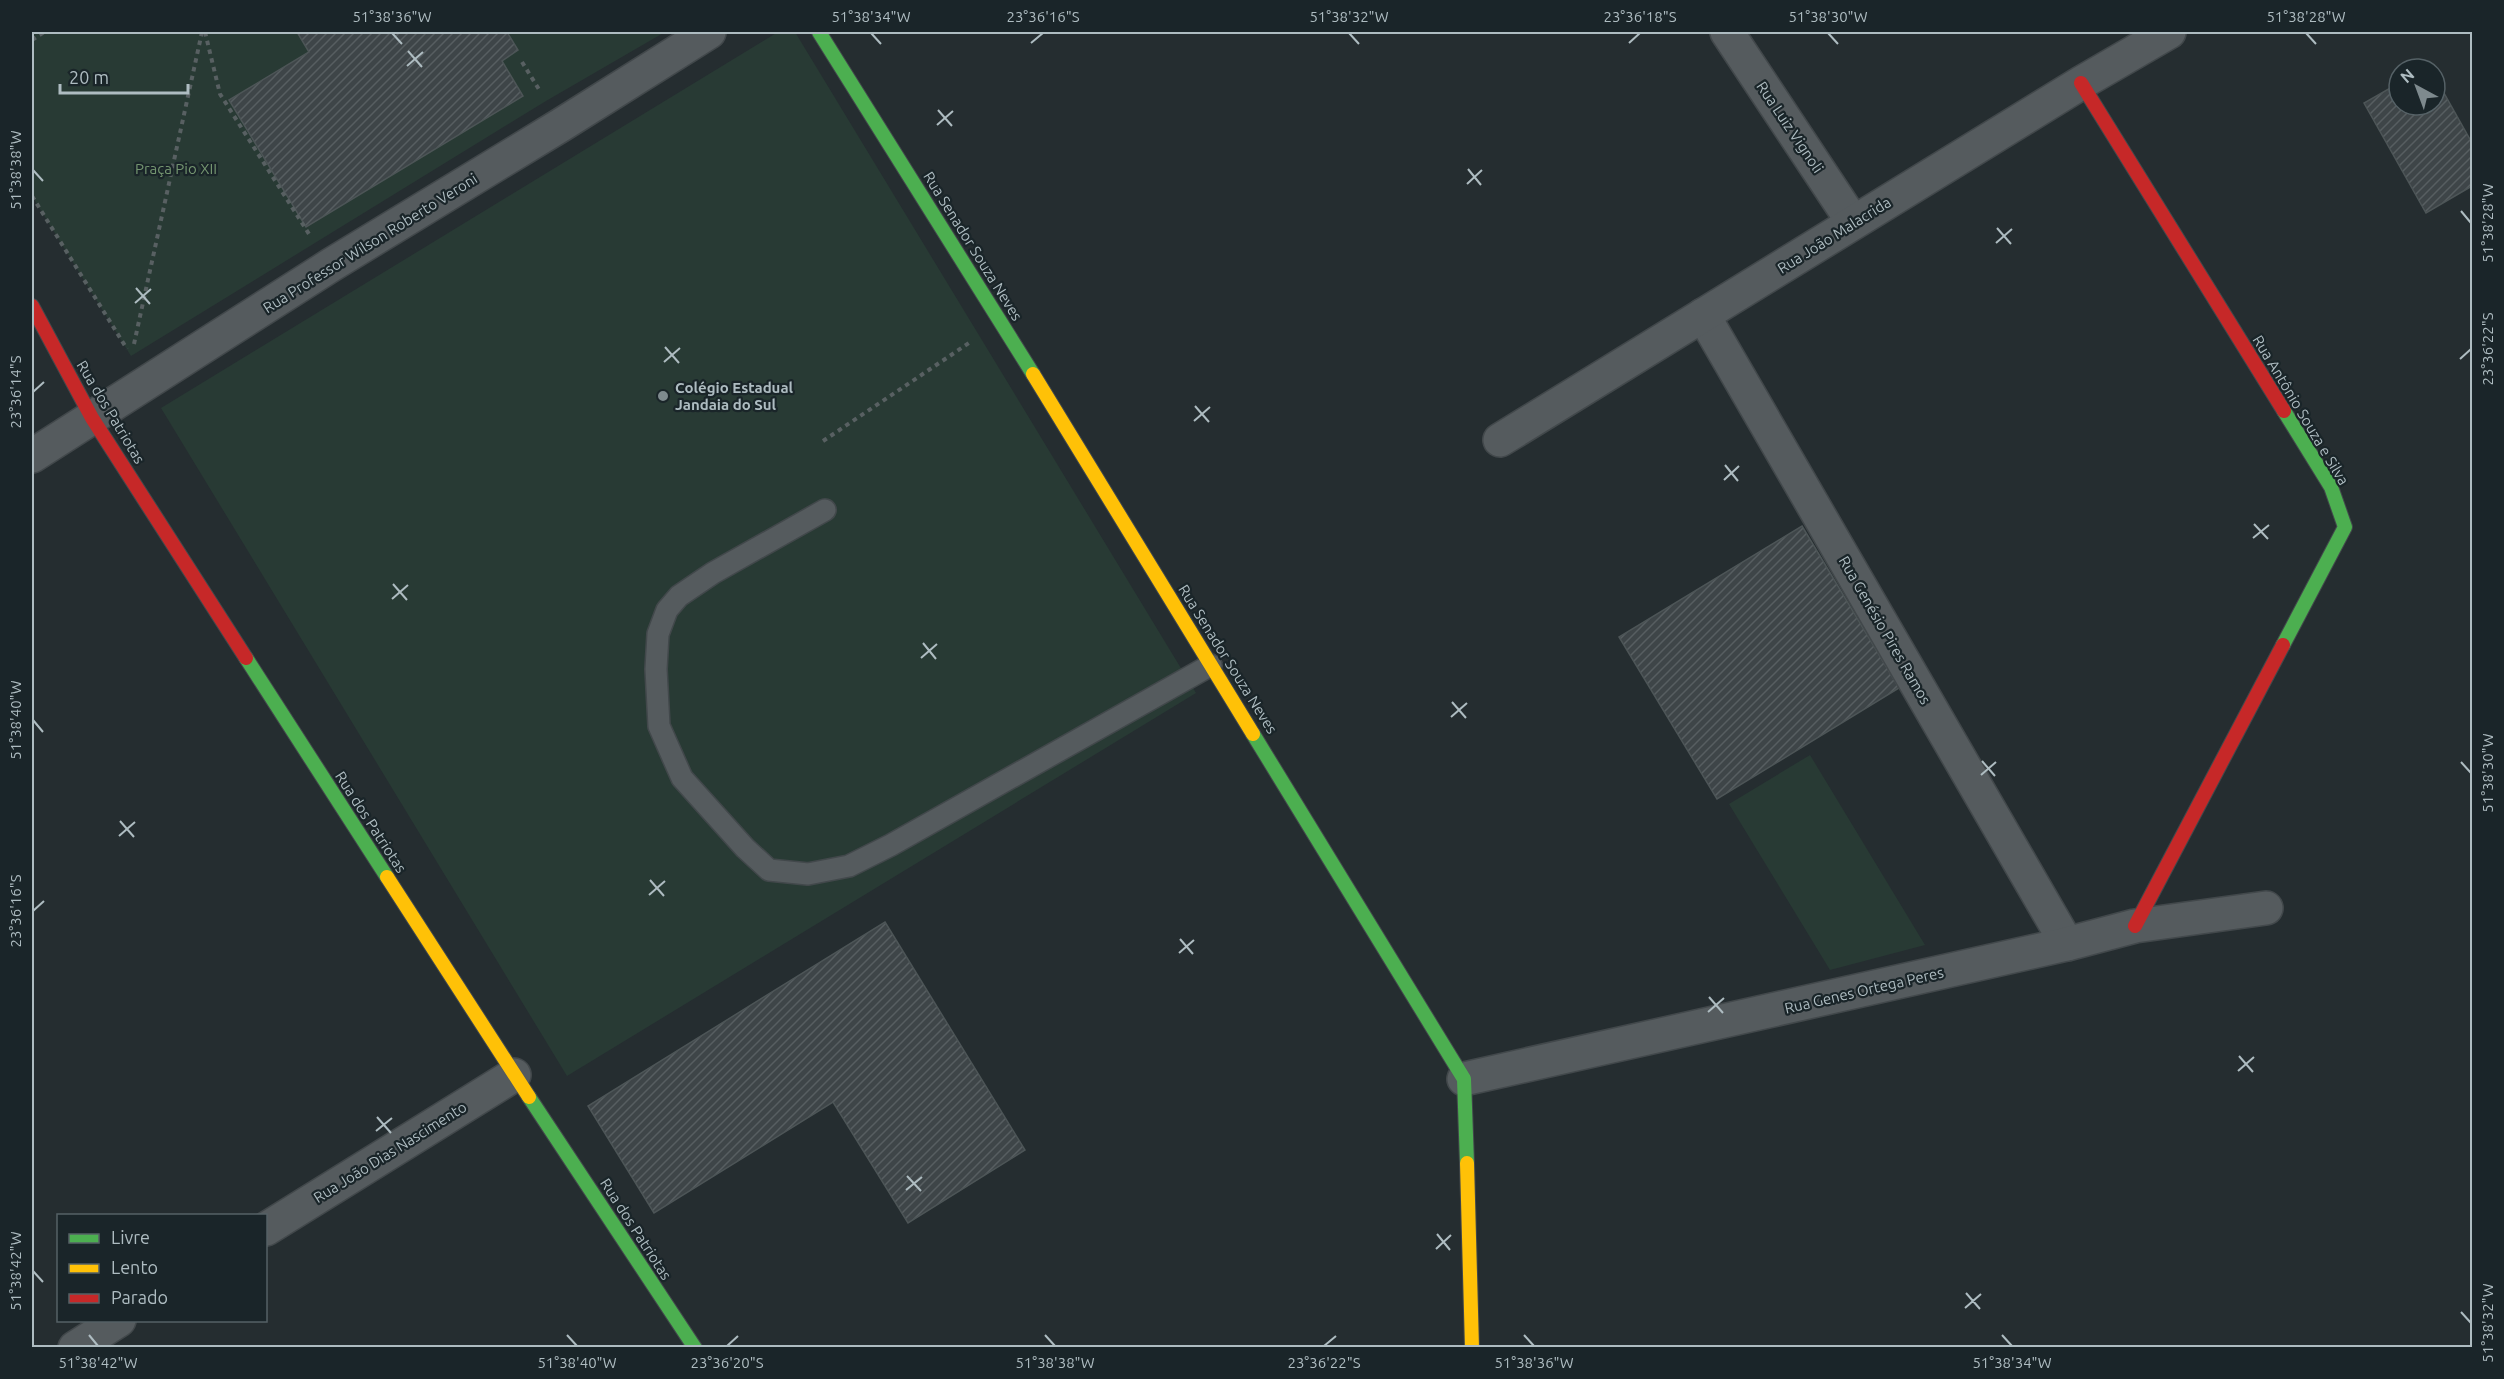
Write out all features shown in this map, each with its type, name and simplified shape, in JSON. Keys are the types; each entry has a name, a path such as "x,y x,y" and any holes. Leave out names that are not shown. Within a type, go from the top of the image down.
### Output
{"street":[{"name":"Rua Professor Wilson Roberto Veroni","path":"32,456 331,265 709,32"},
{"name":"Rua Senador Souza Neves","path":"819,32 1001,321 1464,1079 1472,1347"},
{"name":"Rua Luiz Vignoli","path":"1726,32 1853,222"},
{"name":"Rua João Malacrida","path":"1500,440 1853,222 2169,32"},
{"name":"Rua Antônio Souza e Silva","path":"2081,83 2331,487 2345,527 2135,926"},
{"name":"Rua dos Patriotas","path":"32,306 92,418 514,1075 694,1347"},
{"name":"Rua Genésio Pires Ramos","path":"1703,315 2067,944"},
{"name":"Rua Genes Ortega Peres","path":"1464,1079 2067,944 2135,926 2266,908"},
{"name":"Rua João Dias Nascimento","path":"267,1228 514,1075"},
{"path":"75,1347 116,1322"}],"lane":[{"path":"825,510 713,573 679,596 667,609 658,634 656,669 659,726 682,778 744,848 769,870 808,874 849,866 912,834 1211,665"}],"path":[{"path":"32,40 44,32"},
{"path":"32,196 131,356 203,32"},
{"path":"203,32 220,94 331,265"},
{"path":"823,441 1001,321"}],"green space":[{"name":"Praça Pio XII","path":"32,32 665,32 546,101 131,356 32,196"},
{"path":"778,32 795,32 1196,693 567,1076 161,408"},
{"path":"1810,755 1925,945 1830,970 1729,804"}],"building":[{"path":"297,32 507,32 518,50 502,61 523,96 306,227 229,100 309,52"},
{"path":"2387,90 2387,117 2447,117 2447,98 2472,143 2472,186 2426,213 2364,103"},
{"path":"1802,526 1899,688 1717,799 1619,637"},
{"path":"885,922 1025,1150 908,1223 833,1102 654,1213 588,1106"}],"traffic: fast":[{"path":"819,32 1033,374"},
{"path":"2283,645 2345,527 2331,487 2284,411"},
{"path":"246,658 387,877"},
{"path":"1253,734 1464,1079 1467,1163"},
{"path":"529,1097 695,1348"}],"traffic: slow":[{"path":"1033,374 1253,734"},
{"path":"387,877 529,1097"},
{"path":"1467,1163 1472,1348"}],"traffic: jam":[{"path":"2081,83 2284,411"},
{"path":"32,306 92,418 246,658"},
{"path":"2135,926 2283,645"}],"place":[{"name":"Colégio Estadual Jandaia do Sul","path":"663,396"}]}
